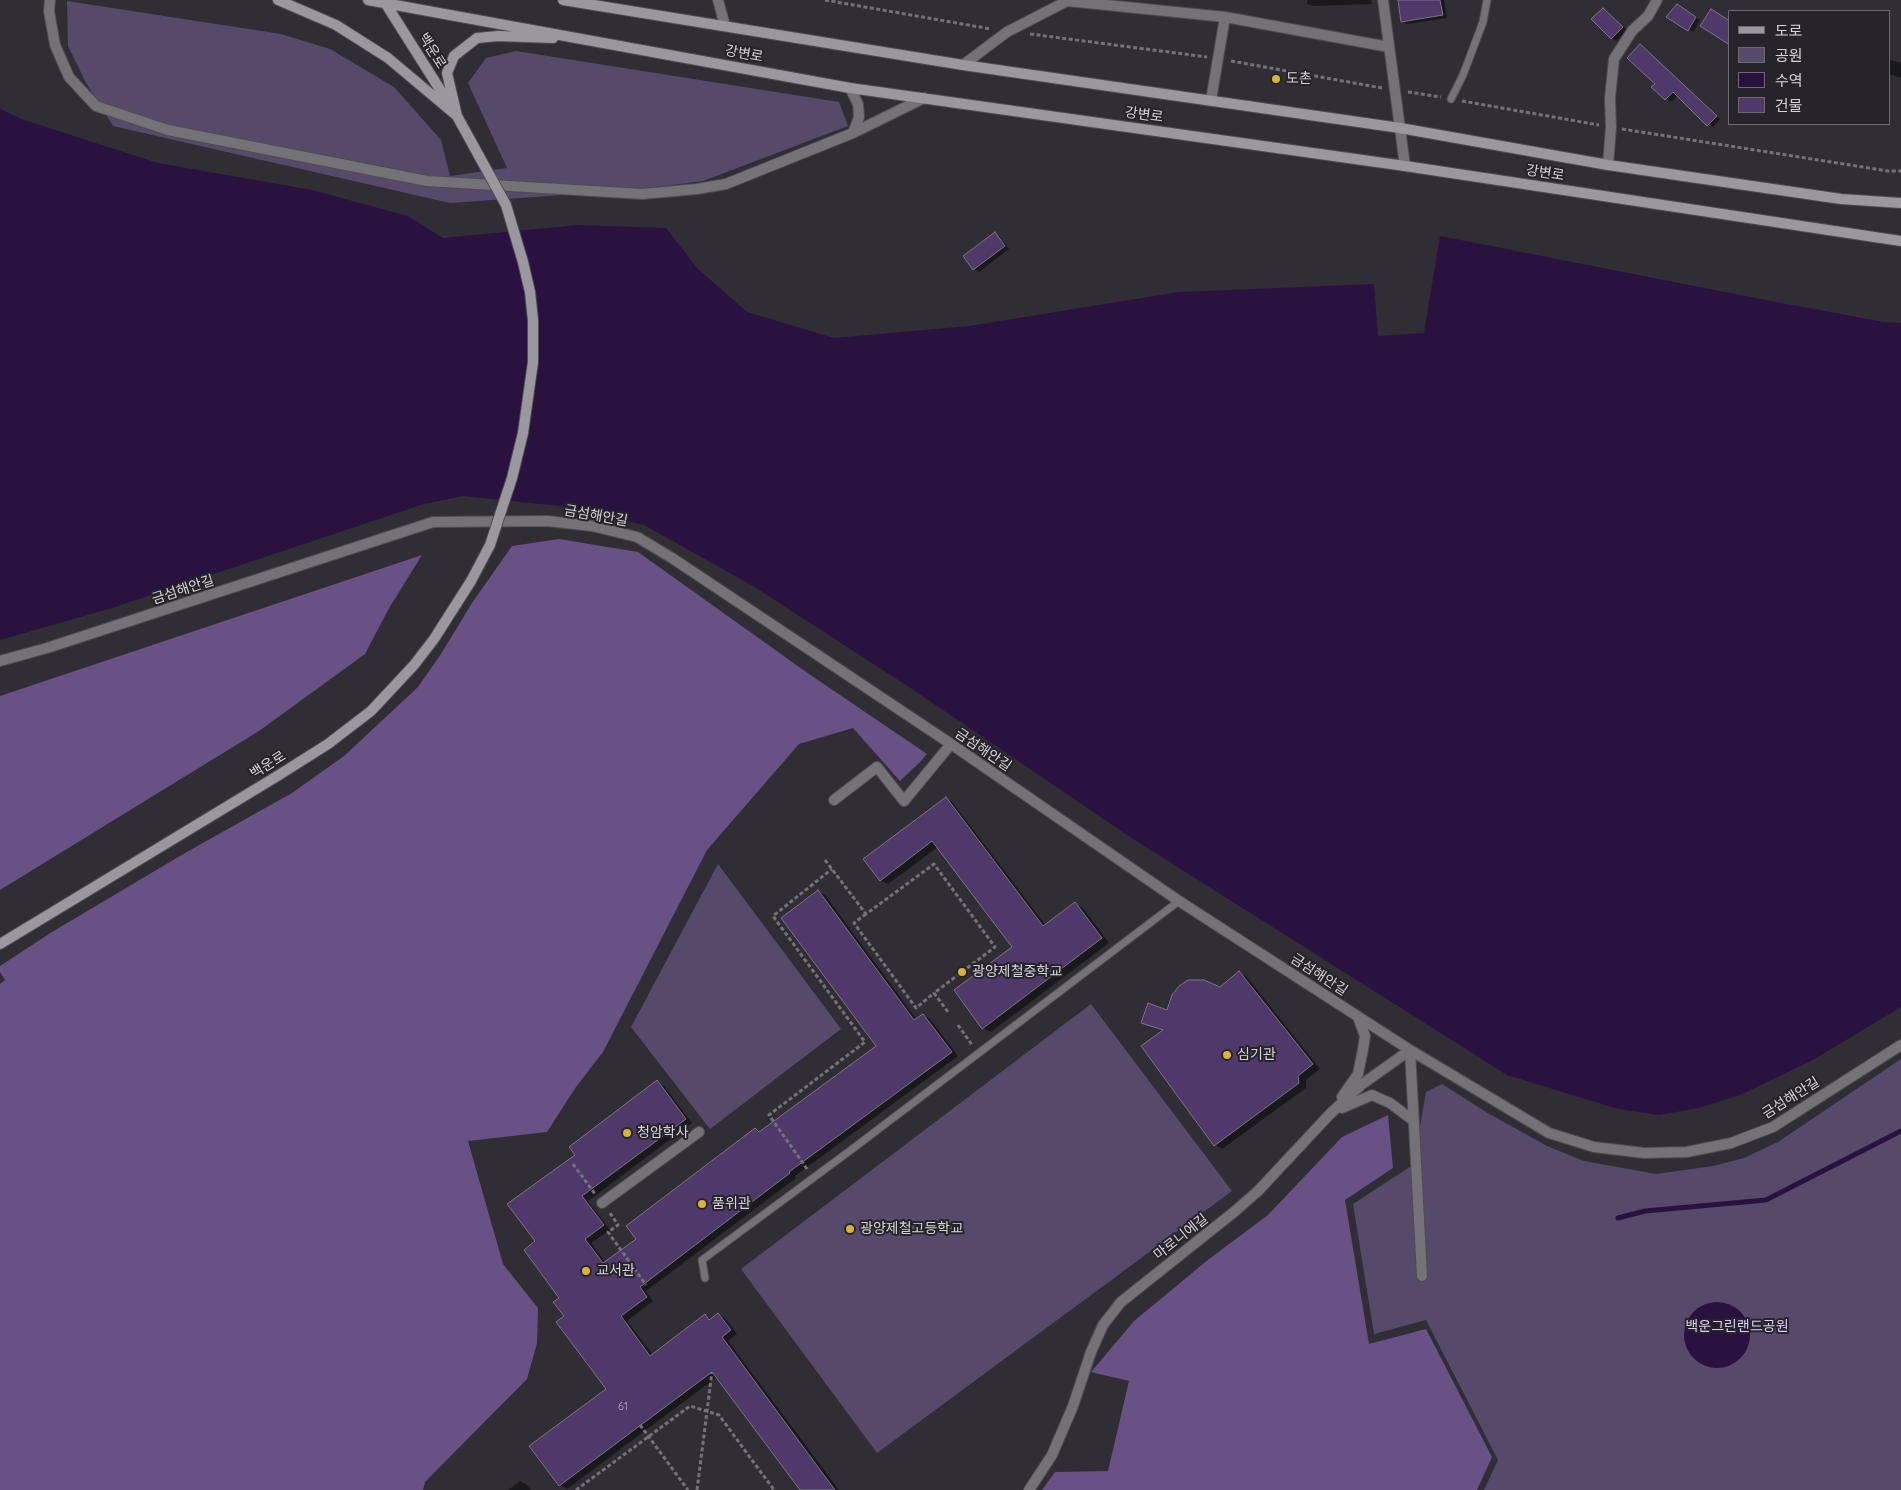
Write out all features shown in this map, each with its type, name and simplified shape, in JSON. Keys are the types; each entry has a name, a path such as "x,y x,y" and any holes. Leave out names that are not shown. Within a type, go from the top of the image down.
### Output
{"main road":[{"path":"278,0 336,25 388,58 457,116"},
{"name":"강변로","path":"368,0 596,40 850,88 1405,166 1901,241"},
{"name":"강변로","path":"563,0 963,65 1400,128 1608,165 1841,199 1901,203"},
{"path":"576,0 601,6"},
{"name":"백운로","path":"0,944 279,775 328,744 370,712 414,665 434,639 471,581 490,545 512,478 523,433 532,371 533,320 528,284 517,238 506,205 457,116 384,2"},
{"path":"457,116 447,73 454,56 476,38 498,36 596,40"}],"street":[{"path":"50,0 49,11 55,46 69,77 96,106 168,130 427,180 642,194 698,189 726,184 853,133 924,98"},
{"path":"718,0 725,26"},
{"path":"1383,0 1405,166"},
{"path":"1608,165 1611,127 1610,98 1614,59 1632,31 1648,16 1657,0"},
{"path":"963,65 1007,32 1067,1 1225,17 1389,47"},
{"path":"1211,100 1225,17"},
{"path":"850,88 858,104 859,117 853,133"},
{"name":"금섬해안길","path":"0,661 48,648 433,522 547,522 592,526 637,537 672,558 951,744 1179,901 1410,1050 1549,1133 1594,1147 1644,1153 1687,1152 1722,1145 1773,1127 1901,1045"},
{"path":"834,800 877,767 904,801 951,744"},
{"path":"1330,1114 1358,1074 1365,1036 1358,1017"},
{"path":"1410,1050 1422,1276"},
{"name":"마로니에길","path":"1029,1490 1052,1455 1073,1406 1091,1352 1103,1325 1115,1310 1122,1302 1258,1191 1330,1114 1361,1085 1410,1050"},
{"path":"1330,1114 1357,1100 1372,1095 1390,1103 1414,1121"},
{"path":"602,1203 699,1132"}],"lane":[{"path":"1450,99 1463,75 1479,30 1487,0"},
{"path":"705,1278 702,1260 1179,901"}],"path":[{"path":"825,0 1007,32 1219,59 1611,127 1888,171 1901,171"},
{"path":"825,860 866,914"},
{"path":"934,864 995,947 916,1008 854,923 866,914 934,864"},
{"path":"813,1178 769,1115 866,1042 773,916 832,869"},
{"path":"934,993 948,1012"},
{"path":"958,1025 978,1054"},
{"path":"573,1164 618,1224 608,1232 646,1285"},
{"path":"697,1490 712,1372"},
{"path":"576,1490 690,1406 719,1415 774,1490"},
{"path":"640,1425 688,1490"}],"green space":[{"path":"67,1 281,34 330,49 394,87 441,140 450,176 507,168 468,83 486,58 516,51 839,102 848,126 703,181 633,190 450,203 113,126 86,83 68,46"},
{"path":"718,864 841,1029 710,1129 631,1027"},
{"path":"1091,1004 1232,1191 877,1453 741,1269"},
{"name":"백운그린랜드공원","path":"1901,1059 1901,1490 1484,1490 1498,1460 1426,1320 1374,1334 1353,1204 1419,1161 1418,1138 1426,1092 1442,1084 1486,1112 1547,1146 1584,1161 1656,1174 1713,1166 1744,1158 1778,1142"}],"shaded area":[{"path":"559,539 638,552 809,674 927,754 900,781 853,728 799,744 707,850 603,1052 576,1087 547,1132 468,1141 503,1264 538,1308 537,1343 527,1379 425,1482 423,1490 0,1490 0,984 5,980 0,972 0,966 52,932 185,853 292,793 344,756 418,687 441,654 472,603 512,546"},
{"path":"422,555 388,610 365,654 259,731 0,890 0,696"},
{"path":"1388,1115 1393,1168 1345,1200 1369,1344 1426,1329 1492,1457 1477,1490 1042,1490 1055,1472 1108,1471 1129,1381 1091,1372 1134,1321 1209,1259 1268,1215 1342,1137"}],"water":[{"path":"0,109 24,120 158,163 312,190 408,216 443,238 578,225 666,228 698,269 747,312 834,338 969,326 1179,292 1374,284 1378,336 1424,333 1440,236 1781,303 1884,322 1901,323 1901,1007 1813,1060 1740,1095 1699,1108 1659,1115 1618,1109 1507,1075 1130,837 912,689 753,586 644,525 569,507 463,496 424,504 112,608 0,640"},
{"path":"1717,1302 1730,1305 1740,1312 1747,1322 1750,1335 1747,1348 1740,1358 1730,1365 1717,1368 1704,1365 1694,1358 1687,1348 1684,1335 1687,1322 1694,1312 1704,1305"}],"building":[{"path":"1398,0 1440,0 1443,15 1401,22"},
{"path":"1677,4 1696,17 1688,31 1666,17"},
{"path":"1603,8 1623,27 1611,39 1591,19"},
{"path":"1711,9 1728,20 1728,44 1700,26"},
{"path":"1640,44 1717,116 1707,126 1673,92 1665,100 1651,87 1655,84 1627,58"},
{"path":"995,232 1005,246 973,270 963,256"},
{"path":"946,797 1043,926 1075,902 1102,938 982,1029 954,990 1012,947 932,841 880,881 863,859"},
{"path":"818,890 914,1020 923,1014 952,1052 789,1172 640,1287 647,1297 621,1316 650,1356 705,1314 709,1320 718,1313 731,1330 722,1337 835,1490 800,1490 712,1372 559,1486 529,1446 606,1389 556,1322 564,1316 553,1302 559,1298 524,1250 535,1241 507,1204 575,1155 569,1147 657,1080 686,1119 582,1196 604,1225 585,1239 603,1263 636,1239 626,1226 755,1128 759,1132 876,1046 781,918"},
{"name":"심기관","path":"1239,971 1313,1064 1298,1076 1299,1083 1214,1146 1141,1046 1163,1030 1141,1023 1148,1003 1167,1010 1172,995 1179,986 1188,980 1204,980 1220,987"}],"waterway":[{"path":"1618,1218 1645,1211 1766,1200 1901,1131"}],"place":[{"name":"도촌","path":"1276,79"},
{"name":"광양제철중학교","path":"962,972"},
{"name":"심기관","path":"1227,1055"},
{"name":"청암학사","path":"627,1133"},
{"name":"품위관","path":"702,1204"},
{"name":"광양제철고등학교","path":"850,1229"},
{"name":"교서관","path":"586,1271"}]}
